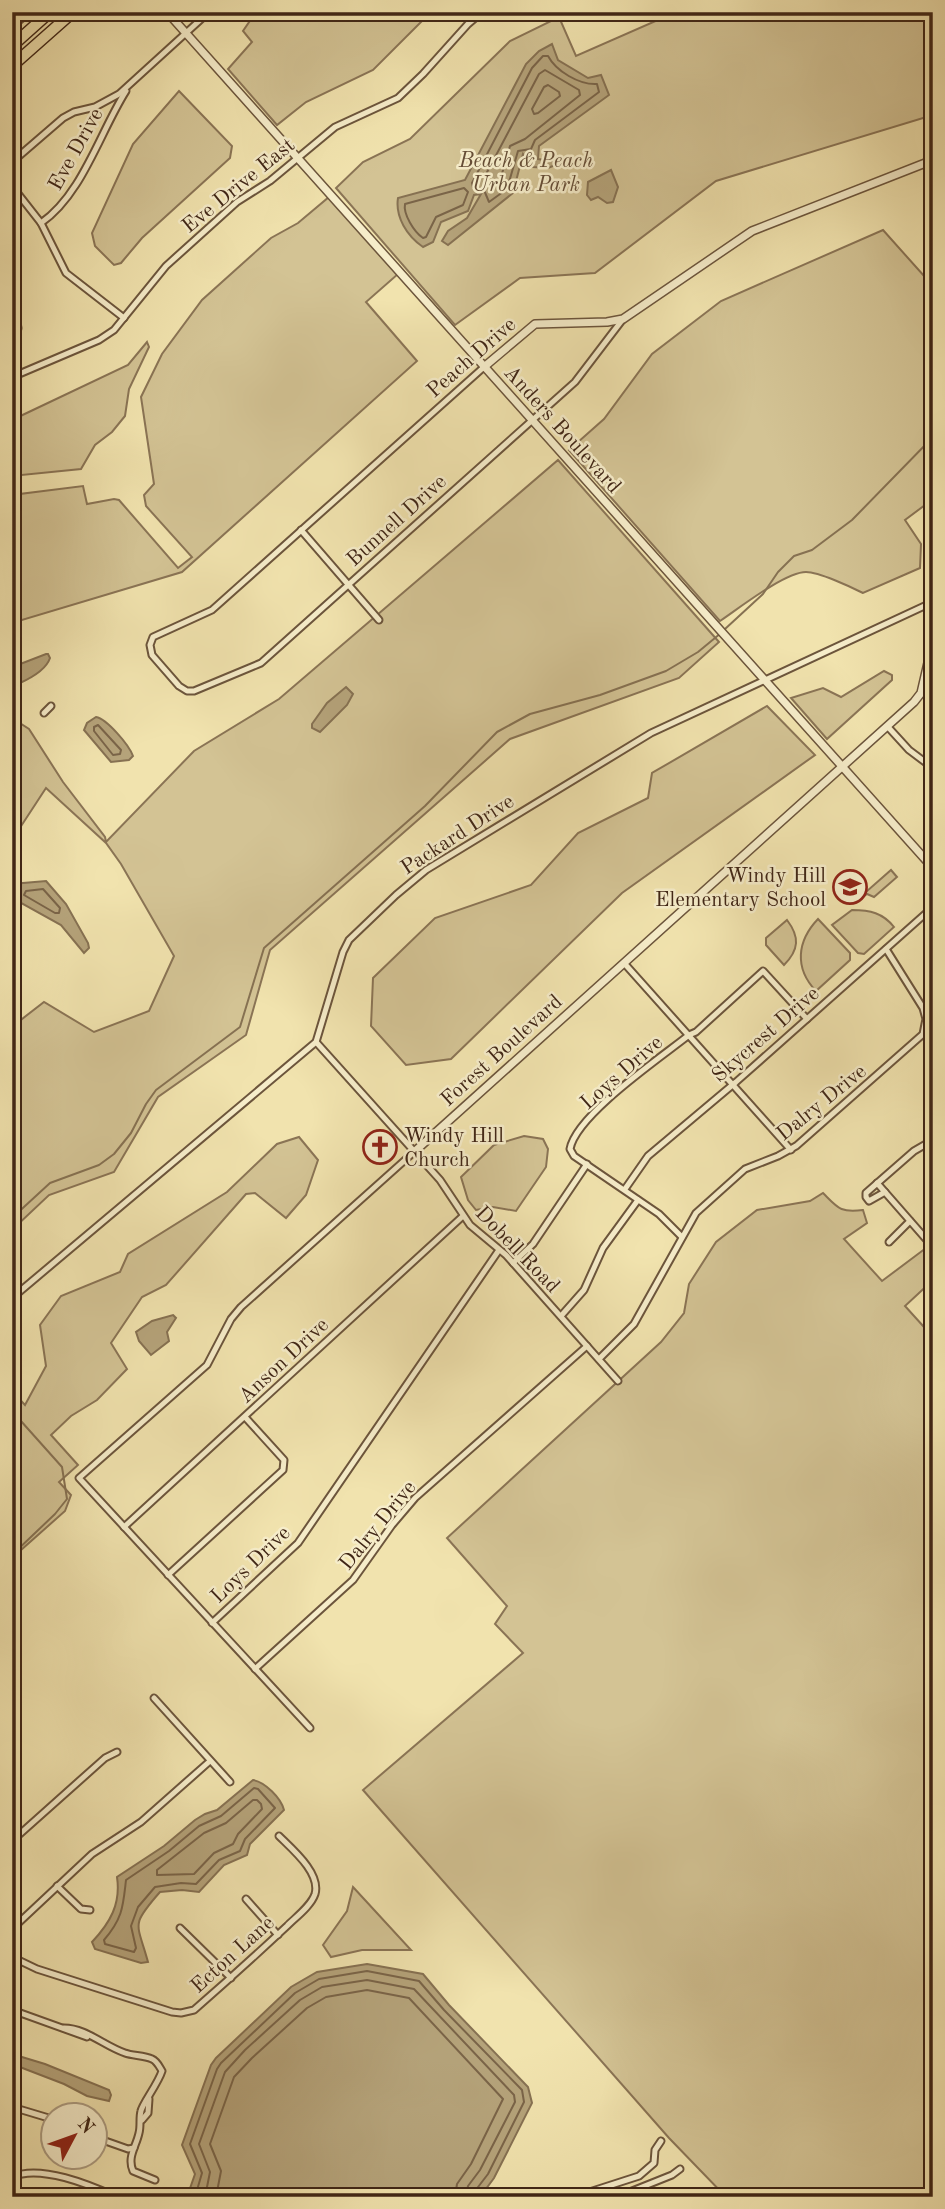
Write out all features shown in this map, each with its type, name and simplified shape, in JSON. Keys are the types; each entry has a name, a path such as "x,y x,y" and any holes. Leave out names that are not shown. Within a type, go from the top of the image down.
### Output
{"highway":[{"path":"12,46 50,12"},
{"path":"12,66 73,12"}],"street":[{"path":"12,27 29,12"},
{"name":"Anders Boulevard","path":"167,12 933,868"},
{"path":"12,162 63,118 106,102 129,85 209,12"},
{"name":"Eve Drive East","path":"12,377 99,340 114,330 166,266 237,202 270,181 335,127 398,98 459,32 482,12"},
{"name":"Eve Drive","path":"41,223 55,212 71,192 129,85"},
{"name":"Peach Drive","path":"166,671 151,652 153,637 212,610 535,324 623,319 752,231 933,160"},
{"path":"12,186 41,223 66,273 124,318"},
{"path":"12,296 18,328 12,356"},
{"name":"Bunnell Drive","path":"166,671 182,688 192,691 253,668 583,374 623,319"},
{"path":"301,530 379,620"},
{"name":"Packard Drive","path":"316,1042 349,940 417,876 651,733 933,602"},
{"name":"Forest Boulevard","path":"124,1527 79,1478 207,1365 234,1314 914,702 921,693 933,641"},
{"path":"44,713 51,706"},
{"path":"888,727 909,750 933,768"},
{"name":"Skycrest Drive","path":"625,1189 645,1159 933,907"},
{"name":"Dalry Drive","path":"599,1359 634,1324 696,1213 741,1172 791,1150 923,1034 926,1026 923,1009 886,949"},
{"path":"624,963 791,1150"},
{"name":"Loys Drive","path":"587,1164 571,1152 570,1146 594,1112 696,1032 763,971 807,1019"},
{"path":"12,1298 316,1042"},
{"name":"Dobell Road","path":"316,1042 445,1186 463,1216 513,1263 618,1381"},
{"path":"885,1192 873,1200 869,1201 866,1197 866,1193 877,1183 933,1140"},
{"path":"513,1263 533,1244 587,1164 659,1214 682,1237"},
{"path":"877,1183 933,1247"},
{"path":"561,1316 584,1290 603,1248 638,1200"},
{"name":"Anson Drive","path":"124,1527 463,1216"},
{"path":"889,1242 910,1221"},
{"name":"Loys Drive","path":"212,1623 298,1543 499,1250"},
{"name":"Dalry Drive","path":"255,1669 353,1580 415,1498 587,1346"},
{"path":"168,1575 283,1470 285,1463 245,1417"},
{"path":"124,1527 310,1728"},
{"path":"154,1698 230,1782"},
{"path":"12,1841 105,1758 117,1752"},
{"path":"12,1929 92,1854 141,1822 210,1761"},
{"name":"Ecton Lane","path":"12,1957 37,1969 181,2013 194,2010 278,1935 308,1906 316,1893 310,1871 279,1836"},
{"path":"57,1886 81,1909 90,1910"},
{"path":"246,1899 278,1935"},
{"path":"180,1928 231,1978"},
{"path":"12,2010 90,2037 124,2053 153,2059 158,2063 162,2071 149,2099 141,2109 142,2120 131,2154 133,2171 155,2179"},
{"path":"13,2108 38,2115"},
{"path":"574,2197 585,2195 638,2171 642,2172 654,2163 654,2150 661,2141"},
{"path":"108,2142 128,2149 134,2148"},
{"path":"607,2186 616,2197 672,2175 680,2169"},
{"path":"12,2177 26,2172 71,2179 117,2197"},
{"path":"607,2186 607,2195"}],"green space":[{"path":"256,12 431,12 373,70 306,102 277,125 228,69 252,42 243,31"},
{"name":"Beach & Peach Urban Park","path":"676,12 933,12 933,115 716,181 595,273 520,278 455,325 336,188 363,162 410,139 510,41 559,17 576,56"},
{"path":"179,91 232,146 230,158 142,238 121,263 114,265 95,246 92,233 133,144"},
{"path":"329,197 398,274 366,302 417,361 182,572 12,623 12,495 83,486 87,504 119,500 178,568 192,557 146,506 144,495 154,484 141,397 162,354 202,300 271,238 298,223"},
{"path":"883,230 933,286 933,499 905,520 921,544 920,568 863,593 819,574 797,574 774,584 720,621 569,450 604,419 652,354 721,301"},
{"path":"147,342 149,347 129,389 125,416 112,432 95,445 81,469 12,476 12,420 128,365"},
{"path":"558,460 719,642 679,678 510,739 270,950 246,1035 158,1097 114,1172 49,1195 12,1230 12,1015 22,1019 44,1002 94,1032 149,1011 174,956 106,843 46,788 12,840 12,718 29,729 106,842 194,751 279,699"},
{"path":"884,671 892,675 892,680 827,739 791,698 823,688 841,697"},
{"path":"767,706 815,755 622,893 451,1059 406,1065 371,1026 373,978 435,918 531,885 578,833 648,798 652,773"},
{"path":"891,870 897,877 874,897 867,894 856,902 846,890 857,883 866,892"},
{"path":"852,910 876,913 894,927 864,954 858,953 832,925"},
{"path":"818,919 850,953 850,960 816,991 804,973 801,955 806,936"},
{"path":"787,920 794,932 796,943 793,954 784,965 766,945 766,938"},
{"path":"524,1136 543,1139 548,1149 546,1167 516,1211 493,1207 476,1210 468,1200 461,1177 494,1145"},
{"path":"299,1137 318,1160 306,1195 286,1218 255,1193 246,1194 166,1285 142,1297 111,1343 127,1369 97,1400 71,1416 51,1435 78,1465 59,1482 71,1495 65,1511 12,1558 12,1391 25,1405 46,1366 40,1325 61,1296 120,1272 128,1254 227,1192 277,1144"},
{"path":"823,1193 840,1208 849,1211 863,1210 867,1223 844,1239 882,1281 926,1248 933,1255 933,1280 905,1306 933,1337 933,2197 726,2197 669,2138 363,1790 523,1653 495,1624 507,1606 447,1538 661,1342 684,1313 689,1284 716,1242 757,1210 810,1201"},
{"path":"353,1887 411,1950 362,1950 331,1957 323,1945 347,1911"}],"water":[{"path":"552,44 558,60 588,78 601,75 609,95 539,146 538,159 563,162 548,168 533,167 523,154 513,193 448,245 442,241 448,231 467,218 481,194 474,195 468,211 441,222 433,242 423,247 403,226 398,212 398,198 465,180 526,64 539,51"},
{"path":"611,170 618,187 613,202 607,203 598,197 591,200 587,195 588,182"},
{"path":"46,654 50,658 38,673 20,683 13,678 15,666"},
{"path":"346,687 353,694 347,705 320,732 312,728 327,703"},
{"path":"96,717 106,722 122,739 133,756 129,760 111,762 84,730 87,723"},
{"path":"46,881 66,904 88,943 89,948 84,953 61,925 12,898 12,884"},
{"path":"173,1315 176,1318 167,1332 169,1341 151,1355 139,1341 136,1332 152,1321"},
{"path":"253,1780 272,1791 284,1810 250,1844 247,1855 224,1865 199,1892 160,1892 140,1919 139,1931 148,1962 141,1963 95,1949 92,1942 104,1928 116,1904 117,1877 164,1846 195,1820 217,1810"},
{"path":"367,1964 423,1974 528,2087 532,2103 494,2178 480,2197 187,2197 195,2174 182,2145 211,2065 216,2058 291,1987 317,1972"},
{"path":"12,2054 45,2064 109,2090 109,2101 87,2096 12,2064"}],"waterway":[{"path":"725,629 763,594 778,572 794,556 812,550 852,520 933,437"},
{"path":"12,1218 50,1183 99,1165 114,1154 131,1133 156,1090 240,1027 264,948 425,806 497,732 530,714 600,695 666,671 698,652 721,633"},
{"path":"12,1411 62,1467 67,1499 12,1555"}],"place":[{"name":"Windy Hill Elementary School","path":"850,887"},
{"name":"Windy Hill Church","path":"380,1147"}]}
